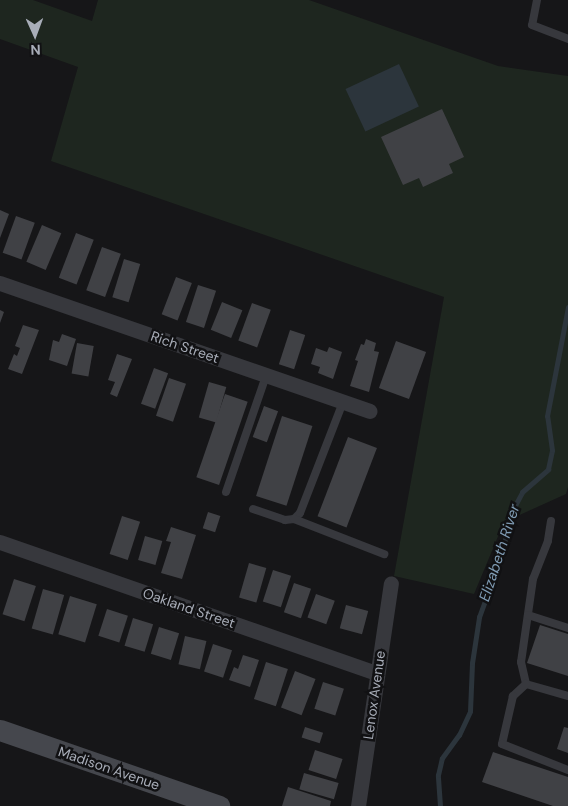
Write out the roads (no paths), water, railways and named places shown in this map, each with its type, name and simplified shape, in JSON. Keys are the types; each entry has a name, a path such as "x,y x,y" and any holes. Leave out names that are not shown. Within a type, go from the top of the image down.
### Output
{"street":[{"name":"Rich Street","path":"0,283 369,411"},
{"name":"Oakland Street","path":"0,542 377,673"},
{"name":"Lenox Avenue","path":"358,806 391,583"},
{"name":"Madison Avenue","path":"0,730 218,806"}],"lane":[{"path":"537,0 532,25 568,39"},
{"path":"226,492 266,376"},
{"path":"294,519 304,507 343,402"},
{"path":"253,509 285,520 294,519 384,554"},
{"path":"526,684 521,662 533,579 548,540 550,521"},
{"path":"528,616 568,628"},
{"path":"526,684 568,696"},
{"path":"526,684 513,696 502,744 514,751 568,770"}],"waterway":[{"name":"Elizabeth River","path":"440,806 438,775 442,758 459,735 470,711 472,663 479,617 501,557 511,513 522,492 548,469 552,450 547,416 568,307"}]}
